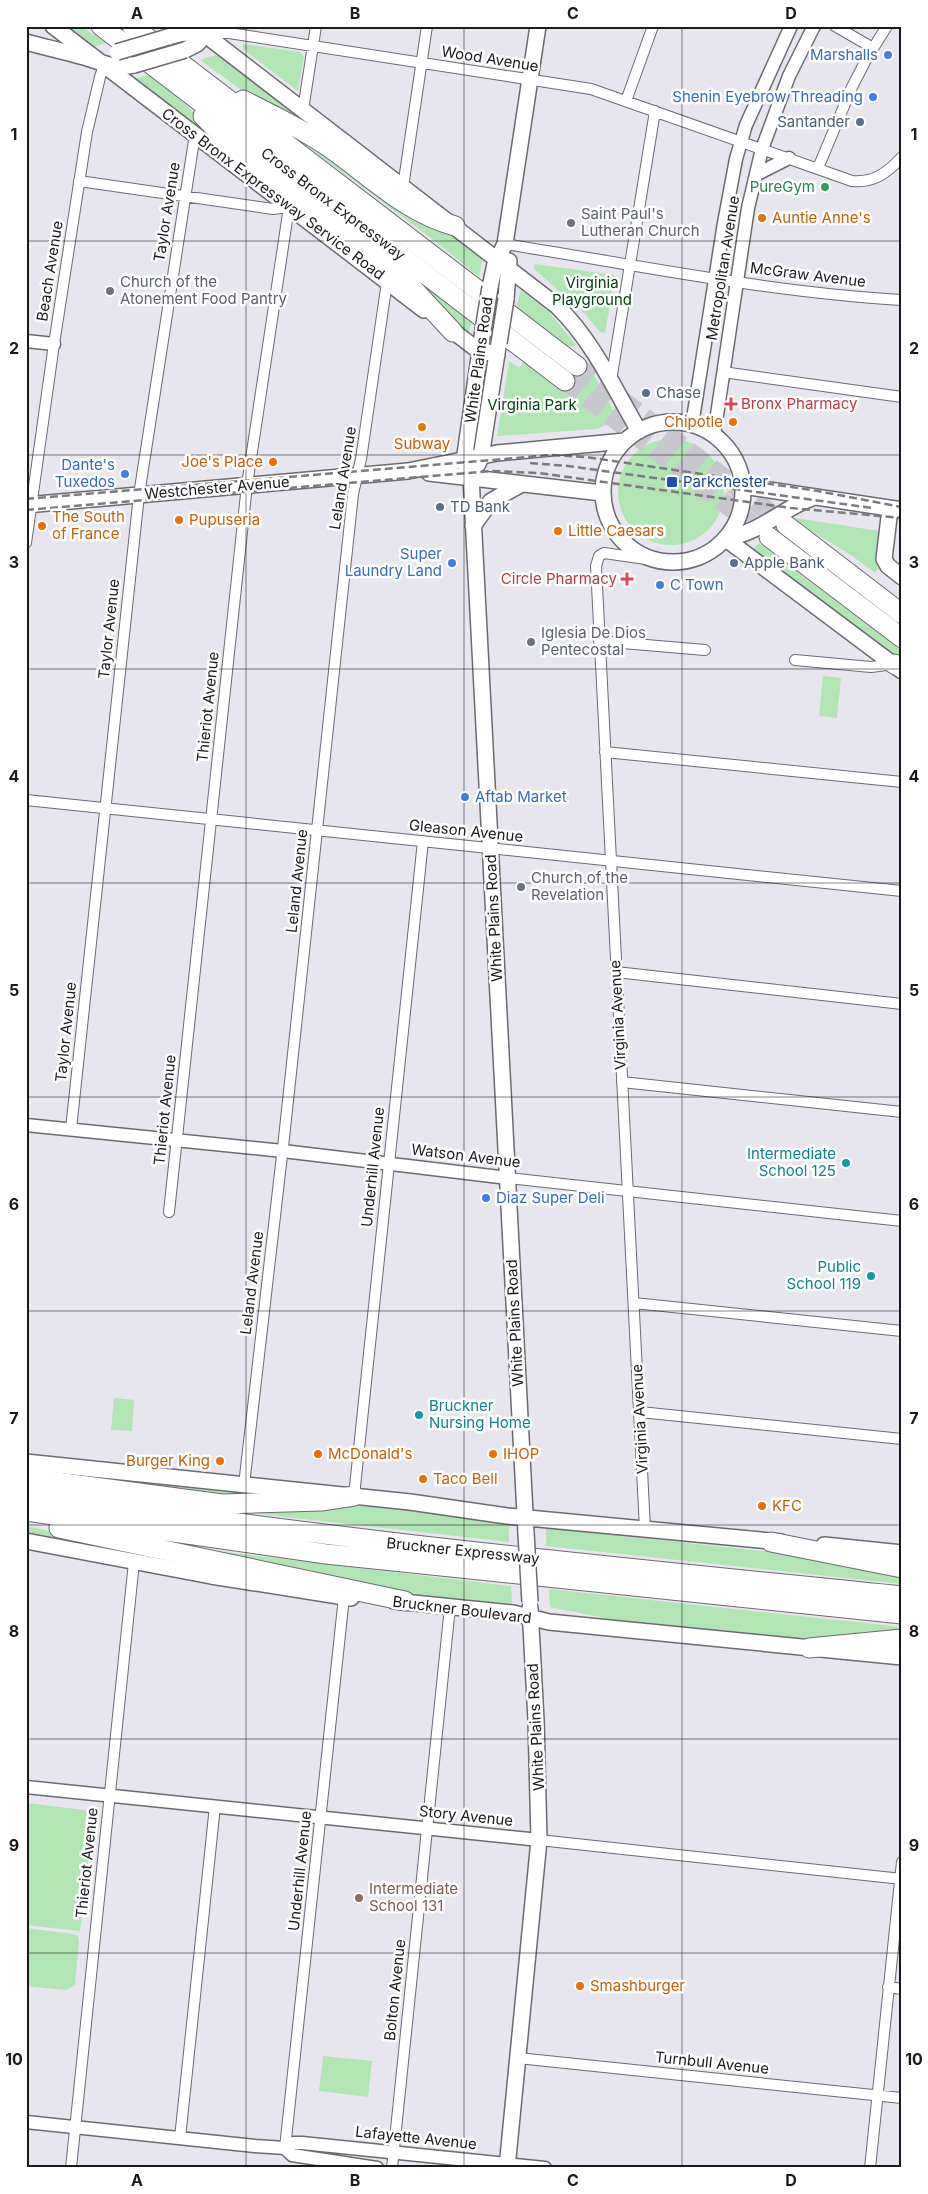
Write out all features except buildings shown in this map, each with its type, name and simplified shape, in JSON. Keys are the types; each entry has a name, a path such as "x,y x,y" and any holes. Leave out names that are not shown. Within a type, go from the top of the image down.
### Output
{"highway":[{"name":"Cross Bronx Expressway","path":"102,26 565,381"},
{"name":"Cross Bronx Expressway","path":"135,28 577,366"},
{"path":"163,73 240,153 404,279 453,332"},
{"path":"194,73 316,139 418,212 455,226"},
{"path":"786,525 902,614"},
{"path":"769,537 902,638"},
{"path":"834,563 902,608"},
{"path":"26,1478 222,1504 320,1501 354,1496"},
{"name":"Bruckner Expressway","path":"26,1492 182,1516 340,1537 902,1596"},
{"name":"Bruckner Expressway","path":"26,1511 343,1556 902,1614"},
{"path":"26,1520 310,1583 405,1601"},
{"path":"771,1542 902,1568"},
{"path":"809,1648 902,1639"}],"main road":[{"name":"Cross Bronx Expressway Service Road","path":"54,26 453,332 480,350 498,349"},
{"name":"White Plains Road","path":"507,2166 539,1840 536,1720 474,526 471,477 464,461 490,287 497,258 504,244 538,26"},
{"path":"104,65 117,52 203,29"},
{"path":"26,42 119,68 185,50 197,44 203,29"},
{"path":"203,29 303,110 557,306 574,323 611,381 638,431"},
{"name":"White Plains Road","path":"471,477 481,457 506,299 510,268 504,244"},
{"path":"665,422 692,425 714,435 725,445 733,457 739,469 743,486 741,511 736,525 726,538 710,552 693,560 669,563 652,560 632,549 616,533 606,516 602,494 604,478 614,454 625,440 638,431 665,422"},
{"name":"Westchester Avenue","path":"28,505 408,471 516,450 625,440"},
{"name":"Westchester Avenue","path":"408,471 602,494"},
{"path":"474,526 491,501 520,485"},
{"path":"743,486 896,510 884,560 888,566 902,577"},
{"path":"726,538 753,531 778,514 814,497"},
{"path":"726,538 899,667"},
{"path":"26,1462 354,1496 525,1517 771,1542 902,1552"},
{"name":"Bruckner Boulevard","path":"26,1541 134,1562 344,1597 405,1601 513,1613 549,1622 902,1657"}],"street":[{"path":"303,110 316,26"},
{"path":"403,187 427,26"},
{"path":"626,101 653,26"},
{"name":"Metropolitan Avenue","path":"692,425 726,214 741,142 746,125 791,26"},
{"name":"Metropolitan Avenue","path":"714,435 748,208 762,149 789,76 814,26"},
{"path":"834,26 873,48"},
{"path":"818,168 844,104 873,48 887,26"},
{"name":"Wood Avenue","path":"203,29 591,89 852,181 862,182 879,177 890,170 902,157"},
{"name":"Beach Avenue","path":"26,543 28,505 79,181 92,108 104,65"},
{"path":"611,381 654,111"},
{"name":"Taylor Avenue","path":"71,1129 138,496 195,134"},
{"path":"757,174 789,158"},
{"path":"79,181 273,209 289,207"},
{"name":"Thieriot Avenue","path":"169,1212 247,485 289,207"},
{"name":"McGraw Avenue","path":"504,244 715,279 846,296 902,300"},
{"name":"Leland Avenue","path":"244,1485 353,494 358,476 387,282"},
{"path":"26,341 54,344"},
{"path":"723,372 902,397"},
{"name":"Virginia Avenue","path":"645,1529 599,641 597,559 601,554 608,553 652,560"},
{"path":"599,641 705,650"},
{"path":"795,660 871,667 899,667"},
{"path":"605,752 902,782"},
{"name":"Gleason Avenue","path":"26,800 902,891"},
{"name":"Underhill Avenue","path":"354,1496 423,841"},
{"path":"616,972 902,1004"},
{"path":"622,1082 902,1112"},
{"name":"Watson Avenue","path":"26,1125 282,1151 628,1192 902,1221"},
{"path":"634,1303 902,1331"},
{"path":"640,1412 902,1439"},
{"name":"Thieriot Avenue","path":"71,2168 134,1562"},
{"name":"Underhill Avenue","path":"285,2148 344,1597"},
{"name":"Bolton Avenue","path":"392,2168 450,1606"},
{"name":"Story Avenue","path":"26,1787 901,1879"},
{"path":"180,2138 215,1806"},
{"path":"870,2168 902,1862"},
{"path":"888,1987 902,1989"},
{"name":"Turnbull Avenue","path":"518,2058 902,2098"},
{"name":"Lafayette Avenue","path":"26,2122 285,2148 293,2143 302,2143 507,2166 545,2168"},
{"name":"Lafayette Avenue","path":"285,2148 292,2155 376,2168"}],"green space":[{"path":"62,26 81,26 106,43 90,48"},
{"path":"243,44 300,52 304,57 298,91 243,49"},
{"path":"219,54 339,146 240,89 200,60"},
{"path":"151,74 185,104 216,136 213,141 134,79"},
{"path":"283,128 459,239 483,257 479,277 435,241"},
{"name":"Virginia Playground","path":"535,264 615,275 605,333 600,332 585,314 534,269"},
{"path":"394,265 472,321 468,334 453,323"},
{"path":"521,290 549,312 576,345 570,347 516,308"},
{"name":"Virginia Park","path":"584,357 618,419 597,429 497,436 509,361 519,368 524,362 558,389"},
{"path":"671,439 691,443 709,454 720,472 724,492 720,512 709,530 691,541 671,545 651,541 633,530 622,512 618,492 622,472 633,454 651,443"},
{"path":"796,518 879,531 875,559 878,569 875,573 851,555 793,520"},
{"path":"759,543 902,651 902,661 885,652 751,550"},
{"path":"823,676 841,678 837,718 819,716"},
{"path":"114,1398 134,1400 132,1431 111,1430"},
{"path":"26,1467 270,1492 210,1500"},
{"path":"365,1506 437,1512 509,1524 509,1542 250,1513 250,1510"},
{"path":"26,1526 258,1576 26,1535"},
{"path":"546,1528 789,1554 902,1574 902,1584 546,1546"},
{"path":"216,1551 511,1586 512,1603 348,1586 214,1555"},
{"path":"549,1589 902,1627 902,1633 805,1640 614,1620 550,1607"},
{"path":"26,1803 94,1811 80,1931 26,1925"},
{"path":"26,1928 78,1936 75,1985 66,1990 26,1986"},
{"path":"323,2056 372,2061 368,2097 319,2091"}],"tunnel":[{"path":"577,366 786,525"},
{"path":"565,381 769,537"}],"railway":[{"path":"26,499 551,455 586,457 818,491 902,507"},
{"path":"530,463 568,466 872,508"},
{"path":"26,510 492,471 539,473 791,508 902,518"}],"place":[{"name":"Marshalls","path":"888,55"},
{"name":"Shenin Eyebrow Threading","path":"873,97"},
{"name":"Santander","path":"860,122"},
{"name":"PureGym","path":"825,187"},
{"name":"Auntie Anne's","path":"762,218"},
{"name":"Saint Paul's Lutheran Church","path":"571,223"},
{"name":"Church of the Atonement Food Pantry","path":"110,291"},
{"name":"Chase","path":"646,393"},
{"name":"Bronx Pharmacy","path":"731,404"},
{"name":"Chipotle","path":"733,422"},
{"name":"Subway","path":"422,427"},
{"name":"Joe's Place","path":"273,462"},
{"name":"Dante's Tuxedos","path":"125,474"},
{"name":"Parkchester","path":"672,482"},
{"name":"TD Bank","path":"440,507"},
{"name":"Pupuseria","path":"179,520"},
{"name":"The South of France","path":"42,526"},
{"name":"Little Caesars","path":"558,531"},
{"name":"Super Laundry Land","path":"452,563"},
{"name":"Apple Bank","path":"734,563"},
{"name":"Circle Pharmacy","path":"627,579"},
{"name":"C Town","path":"660,585"},
{"name":"Iglesia De Dios Pentecostal","path":"531,642"},
{"name":"Aftab Market","path":"465,797"},
{"name":"Church of the Revelation","path":"521,887"},
{"name":"Intermediate School 125","path":"846,1163"},
{"name":"Diaz Super Deli","path":"486,1198"},
{"name":"Public School 119","path":"871,1276"},
{"name":"Bruckner Nursing Home","path":"419,1415"},
{"name":"McDonald's","path":"318,1454"},
{"name":"IHOP","path":"493,1454"},
{"name":"Burger King","path":"220,1461"},
{"name":"Taco Bell","path":"423,1479"},
{"name":"KFC","path":"762,1506"},
{"name":"Intermediate School 131","path":"359,1898"},
{"name":"Smashburger","path":"580,1986"}]}
